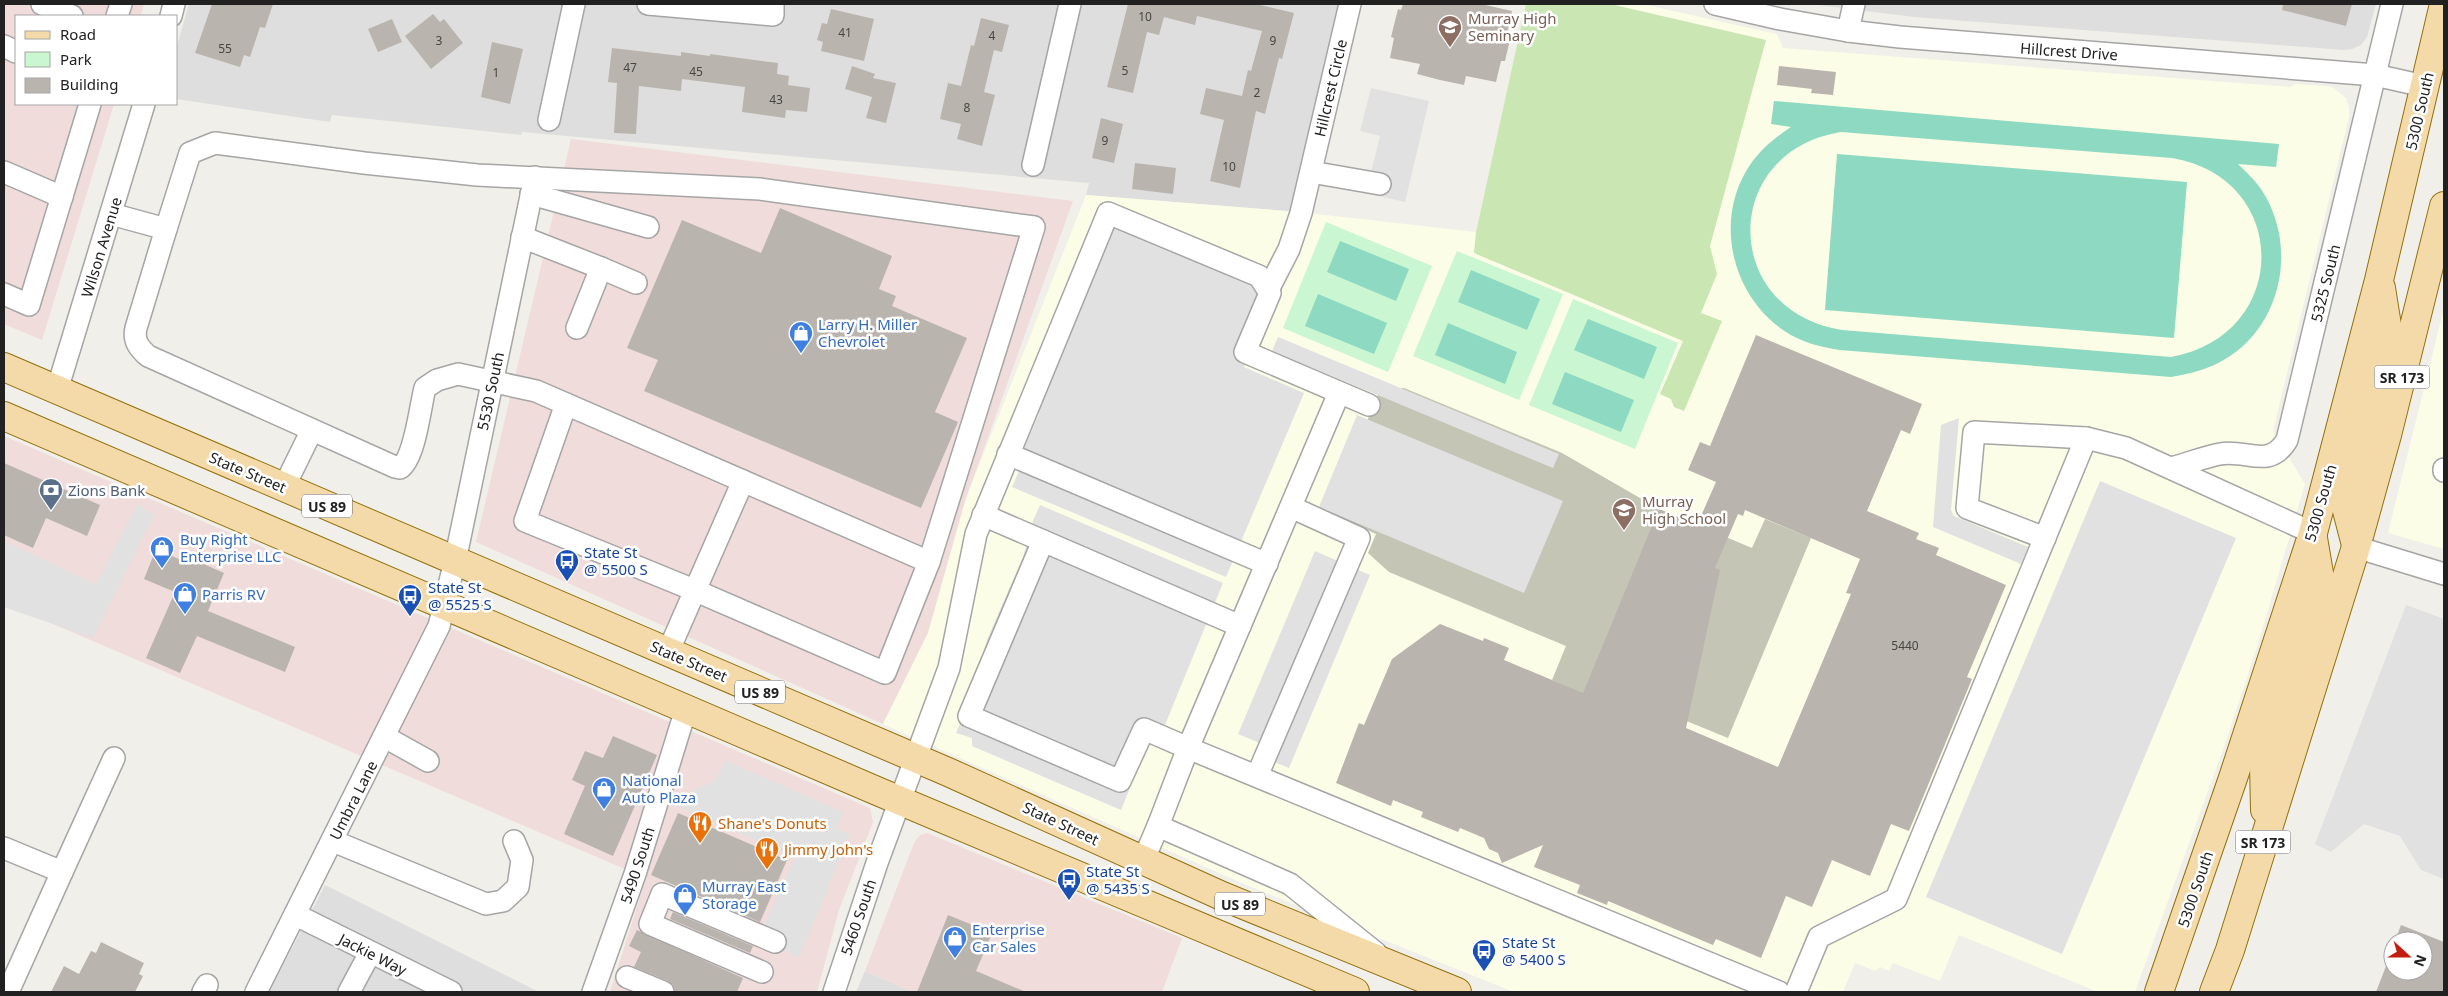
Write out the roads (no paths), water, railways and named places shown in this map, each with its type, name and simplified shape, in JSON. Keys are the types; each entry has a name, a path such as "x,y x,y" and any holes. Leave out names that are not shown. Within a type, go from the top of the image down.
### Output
{"main road":[{"name":"5300 South","path":"2159,992 2233,778 2313,533 2379,280 2444,4"},
{"name":"SR 173","path":"2214,992 2230,950 2356,547 2387,435 2444,206"},
{"path":"2356,547 2344,498 2388,332 2379,280"},
{"name":"State Street","path":"4,367 915,758 1143,861 1394,968 1457,992"},
{"name":"US 89","path":"4,416 900,801 1355,992"},
{"path":"2266,832 2264,764 2321,585 2313,533"}],"street":[{"path":"42,4 70,15"},
{"path":"549,120 574,4"},
{"path":"648,4 772,15 773,4"},
{"path":"1033,165 1070,4"},
{"name":"Hillcrest Circle","path":"1339,393 1245,352 1270,293 1268,290 1289,249 1301,214 1350,4"},
{"name":"Hillcrest Drive","path":"1716,4 1848,32 2005,47 2375,75 2424,86"},
{"path":"1848,32 1854,4"},
{"name":"5325 South","path":"2171,468 2222,454 2272,456 2281,450 2287,440 2392,4"},
{"path":"4,294 29,305 90,105"},
{"name":"Wilson Avenue","path":"57,390 144,105"},
{"path":"648,227 533,186 478,175 374,164 215,143 190,154 134,337 139,348 148,356 400,468 405,465 410,454 425,388 436,380 458,374 536,391 929,562"},
{"path":"4,172 62,197"},
{"path":"1311,172 1380,184"},
{"path":"533,186 760,189 1034,227 929,562 885,673 694,590 525,520 566,404"},
{"name":"5530 South","path":"444,605 455,561 533,186"},
{"name":"5460 South","path":"834,992 872,877 949,668 976,534 1108,213 1259,276 1268,290"},
{"path":"111,214 166,229"},
{"path":"522,237 636,283"},
{"path":"577,328 601,268"},
{"path":"1143,861 1188,748 1339,393 1368,405"},
{"path":"284,487 312,430"},
{"path":"2045,538 1966,508 1974,432 2086,438 2126,448 2313,533"},
{"path":"1796,992 1819,937 1896,899 2086,438"},
{"path":"1008,454 1266,564"},
{"path":"668,652 743,482"},
{"path":"1256,776 1359,538 1291,507"},
{"path":"983,515 1240,626"},
{"path":"1043,541 969,716 1120,781 1144,729 1778,992"},
{"path":"2356,547 2444,574"},
{"name":"Umbra Lane","path":"256,992 439,626 444,605"},
{"name":"5490 South","path":"593,992 635,874 686,709"},
{"path":"385,736 428,760"},
{"path":"8,992 114,758"},
{"path":"1158,826 1290,884 1394,968"},
{"path":"333,841 486,904 503,901 518,886 522,860 514,840"},
{"path":"4,849 62,872"},
{"path":"762,972 650,924 662,894 776,942"},
{"name":"Jackie Way","path":"296,915 450,992"},
{"path":"349,992 370,953"},
{"path":"628,977 663,992"}],"place":[{"name":"Murray High Seminary","path":"1450,48"},
{"name":"Larry H. Miller Chevrolet","path":"801,354"},
{"name":"Zions Bank","path":"51,511"},
{"name":"Murray High School","path":"1624,531"},
{"name":"Buy Right Enterprise LLC","path":"162,569"},
{"name":"State St @ 5500 S","path":"567,582"},
{"name":"Parris RV","path":"185,615"},
{"name":"State St @ 5525 S","path":"410,617"},
{"name":"National Auto Plaza","path":"604,810"},
{"name":"Shane's Donuts","path":"700,844"},
{"name":"Jimmy John's","path":"767,870"},
{"name":"State St @ 5435 S","path":"1069,901"},
{"name":"Murray East Storage","path":"685,916"},
{"name":"Enterprise Car Sales","path":"955,959"},
{"name":"State St @ 5400 S","path":"1484,972"}]}
